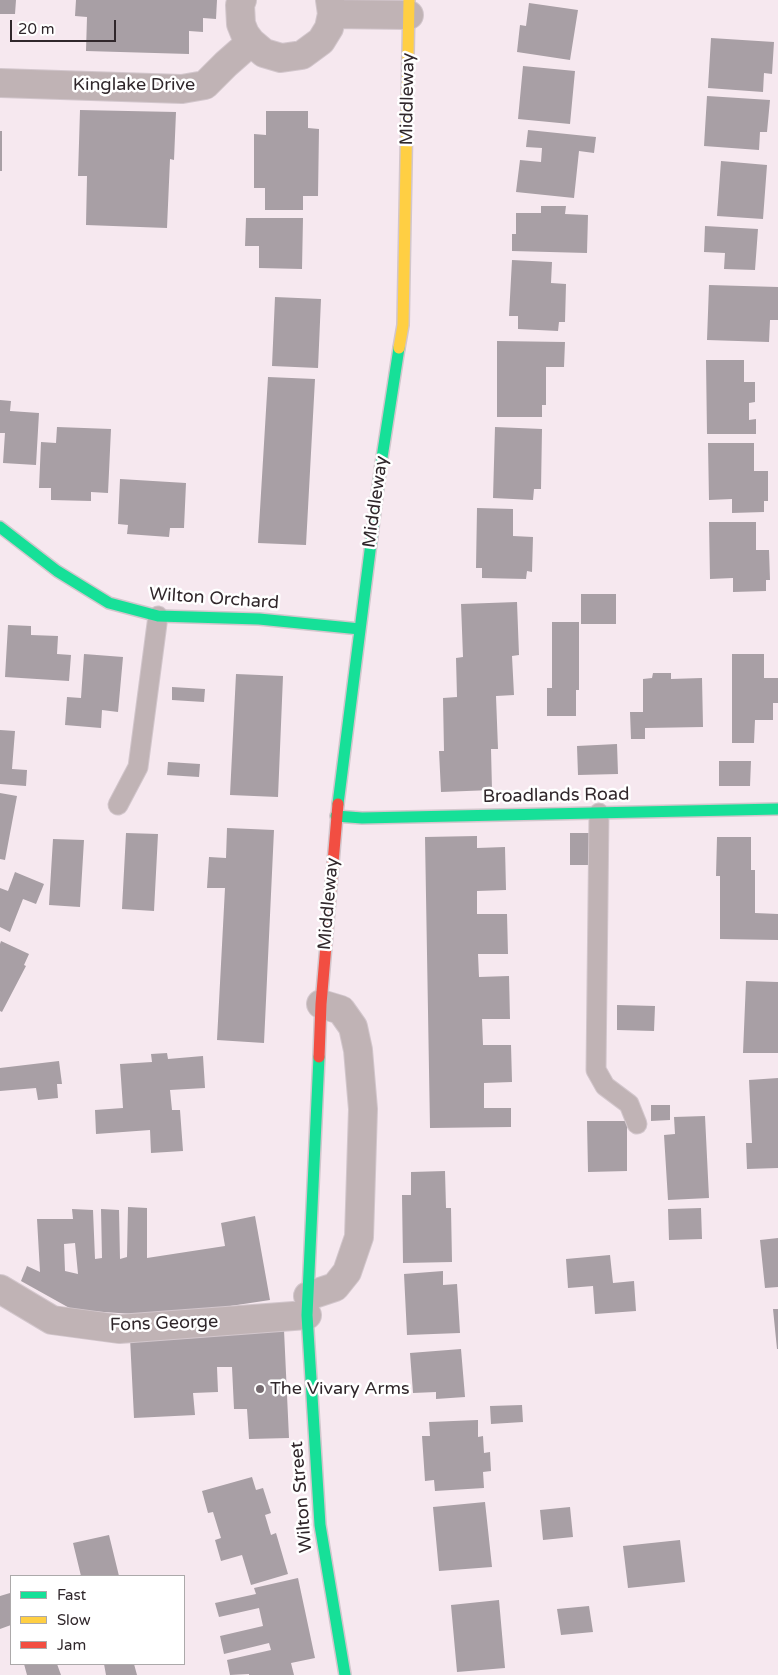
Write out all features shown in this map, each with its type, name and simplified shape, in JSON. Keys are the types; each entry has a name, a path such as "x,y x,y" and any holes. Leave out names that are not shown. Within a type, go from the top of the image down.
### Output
{"street":[{"path":"242,0 240,5 241,24 251,42 264,53 281,58 302,55 321,41 329,28 331,7 409,8"},
{"name":"Middleway","path":"307,1305 321,1004 336,816 381,464 403,325 409,8"},
{"name":"Kinglake Drive","path":"0,83 182,89 197,87 205,85 251,42"},
{"name":"Wilton Orchard","path":"0,527 57,571 109,603 158,616 259,619 360,629"},
{"name":"Broadlands Road","path":"336,816 362,818 778,809"},
{"path":"307,1305 335,1287 347,1272 359,1237 363,1109 358,1050 353,1027 340,1010 321,1004"},
{"name":"Fons George","path":"0,1289 52,1320 119,1329 307,1305"},
{"name":"Wilton Street","path":"307,1305 320,1525 345,1675"}],"lane":[{"path":"118,804 138,767 158,616"},
{"path":"599,813 596,1070 605,1086 629,1104 637,1124"}],"building":[{"path":"0,0 16,0 15,14 0,14"},
{"path":"76,0 217,0 216,19 203,18 203,32 189,31 189,54 86,51 87,17 75,16"},
{"path":"529,3 578,10 570,60 517,52 520,25 526,26"},
{"path":"711,38 774,42 772,74 764,73 763,92 708,88"},
{"path":"523,66 575,71 570,124 518,119"},
{"path":"707,96 770,100 767,132 760,132 759,150 704,146"},
{"path":"80,110 176,112 174,160 170,159 167,228 86,225 87,176 78,176"},
{"path":"266,111 308,111 308,128 319,129 318,196 303,196 303,210 265,210 265,188 254,188 254,134 266,135"},
{"path":"528,130 596,137 594,153 579,151 574,198 516,192 520,160 541,162 542,148 526,147"},
{"path":"0,131 2,131 2,171 0,171"},
{"path":"721,161 767,165 763,219 717,216"},
{"path":"541,206 566,206 565,214 588,215 587,253 512,251 512,234 516,234 516,213 541,213"},
{"path":"246,218 303,218 302,269 259,268 259,246 245,246"},
{"path":"705,226 758,229 755,270 724,269 725,253 704,252"},
{"path":"512,260 552,262 551,283 566,284 565,322 559,322 558,331 518,329 518,316 509,316"},
{"path":"709,285 778,287 778,320 770,320 769,342 707,340"},
{"path":"275,297 321,299 318,368 272,366"},
{"path":"497,341 565,342 564,367 546,367 546,405 542,405 542,417 497,417"},
{"path":"706,360 744,360 744,382 755,382 755,402 749,403 749,420 756,419 756,434 707,434"},
{"path":"268,377 315,379 306,545 258,543"},
{"path":"0,400 11,401 10,411 39,413 36,465 3,463 5,433 0,433"},
{"path":"57,427 111,429 108,493 91,492 91,501 51,500 51,488 39,488 41,442 56,443"},
{"path":"495,427 542,429 541,489 534,489 533,500 493,498"},
{"path":"708,443 754,443 754,471 768,471 768,501 764,501 764,512 732,513 732,499 709,500"},
{"path":"120,479 186,483 184,528 170,528 169,537 127,534 128,525 118,524"},
{"path":"477,508 513,509 513,536 533,537 532,572 527,571 526,579 482,578 482,568 476,568"},
{"path":"709,522 756,522 756,550 769,550 770,580 766,580 766,591 733,592 733,578 710,579"},
{"path":"581,594 616,594 616,624 581,624"},
{"path":"517,602 519,655 512,656 514,695 496,696 498,749 491,749 492,790 441,792 439,751 444,751 443,698 457,697 456,658 463,657 461,604"},
{"path":"552,622 579,622 579,690 576,690 576,716 547,716 547,688 552,688"},
{"path":"8,625 31,626 31,635 58,636 57,654 71,655 69,681 5,677"},
{"path":"84,654 123,657 118,712 102,710 101,728 65,725 67,697 81,698"},
{"path":"732,654 764,654 764,678 778,678 778,703 773,703 773,720 755,720 754,743 732,743"},
{"path":"653,673 671,673 671,679 702,678 703,727 645,728 645,739 631,739 630,712 643,712 643,679 652,678"},
{"path":"236,674 283,676 278,797 230,795"},
{"path":"172,687 205,689 204,702 172,700"},
{"path":"0,730 15,731 12,769 27,770 26,786 0,784"},
{"path":"617,744 618,774 578,775 577,746"},
{"path":"719,761 751,761 750,786 719,786"},
{"path":"168,762 200,764 199,777 167,775"},
{"path":"0,793 17,796 5,860 0,859"},
{"path":"227,828 274,830 264,1043 217,1040 225,888 207,888 209,857 226,858"},
{"path":"126,833 158,834 154,911 122,909"},
{"path":"570,833 593,833 593,865 570,865"},
{"path":"477,836 477,848 505,847 506,890 477,891 477,914 507,914 508,954 478,954 479,977 509,976 510,1019 482,1019 483,1045 511,1045 512,1082 484,1083 484,1108 511,1108 511,1127 430,1128 425,837"},
{"path":"717,837 751,837 751,870 755,870 755,913 778,914 778,940 720,939 720,876 716,876"},
{"path":"53,839 84,840 80,907 49,905"},
{"path":"15,872 44,884 36,904 23,899 10,932 0,927 0,888 8,891"},
{"path":"1,941 29,954 24,965 26,966 2,1012 0,1011"},
{"path":"746,981 778,982 778,1053 743,1053"},
{"path":"617,1005 655,1006 654,1031 617,1030"},
{"path":"167,1053 168,1059 203,1056 205,1088 170,1090 172,1110 180,1110 183,1151 151,1153 150,1130 96,1134 95,1110 123,1108 120,1064 152,1062 151,1054"},
{"path":"59,1061 62,1084 57,1084 58,1098 38,1100 36,1088 0,1091 0,1068"},
{"path":"778,1078 778,1168 747,1169 746,1143 752,1143 749,1080"},
{"path":"651,1105 670,1105 670,1120 651,1121"},
{"path":"705,1116 709,1198 668,1200 664,1135 675,1134 674,1117"},
{"path":"587,1121 627,1121 627,1171 588,1172"},
{"path":"445,1171 446,1208 451,1208 452,1262 403,1263 402,1195 411,1195 411,1172"},
{"path":"128,1207 147,1208 147,1258 225,1246 221,1223 255,1216 270,1300 164,1316 73,1310 21,1281 27,1266 40,1272 37,1219 73,1219 72,1209 93,1210 95,1259 102,1258 101,1209 119,1210 120,1259 127,1257","holes":["75,1243 78,1274 65,1271 64,1244"]},
{"path":"701,1208 702,1239 669,1240 668,1209"},
{"path":"778,1238 778,1287 765,1288 760,1240"},
{"path":"610,1255 613,1283 634,1281 636,1311 595,1314 593,1286 568,1288 566,1259"},
{"path":"443,1271 443,1285 457,1284 460,1333 407,1335 404,1274"},
{"path":"773,1309 778,1309 778,1349 777,1349"},
{"path":"284,1330 289,1438 249,1439 247,1409 234,1409 232,1367 217,1367 218,1392 193,1393 195,1415 134,1418 130,1338"},
{"path":"461,1349 465,1397 436,1399 436,1392 413,1393 410,1353"},
{"path":"522,1405 523,1422 491,1424 490,1406"},
{"path":"478,1420 478,1437 483,1436 484,1453 490,1452 491,1471 483,1472 484,1488 435,1491 434,1480 425,1481 422,1436 430,1436 429,1422"},
{"path":"252,1477 256,1490 263,1488 271,1513 265,1515 271,1535 276,1533 288,1574 251,1585 242,1555 221,1561 215,1540 221,1538 213,1512 208,1513 202,1491"},
{"path":"485,1502 492,1567 439,1571 433,1507"},
{"path":"570,1507 573,1537 543,1540 540,1510"},
{"path":"109,1535 119,1575 81,1575 73,1543"},
{"path":"680,1540 685,1582 628,1588 623,1546"},
{"path":"298,1578 315,1658 291,1663 294,1675 230,1675 227,1660 271,1650 269,1643 224,1654 220,1636 263,1626 259,1608 219,1617 215,1603 256,1594 254,1588"},
{"path":"10,1593 10,1625 0,1629 0,1596"},
{"path":"499,1600 505,1668 457,1672 451,1605"},
{"path":"589,1606 593,1632 561,1635 557,1609"},
{"path":"24,1665 57,1665 61,1675 27,1675"},
{"path":"104,1665 134,1665 137,1675 106,1675"}],"traffic: fast":[{"path":"338,804 381,464 399,348"},
{"path":"0,527 57,571 109,603 158,616 259,619 360,629"},
{"path":"336,816 362,818 778,809"},
{"path":"319,1057 307,1315 320,1525 345,1675"}],"traffic: slow":[{"path":"399,348 403,325 409,0"}],"traffic: jam":[{"path":"319,1057 321,1004 338,804"}],"place":[{"name":"The Vivary Arms","path":"260,1389"}]}
